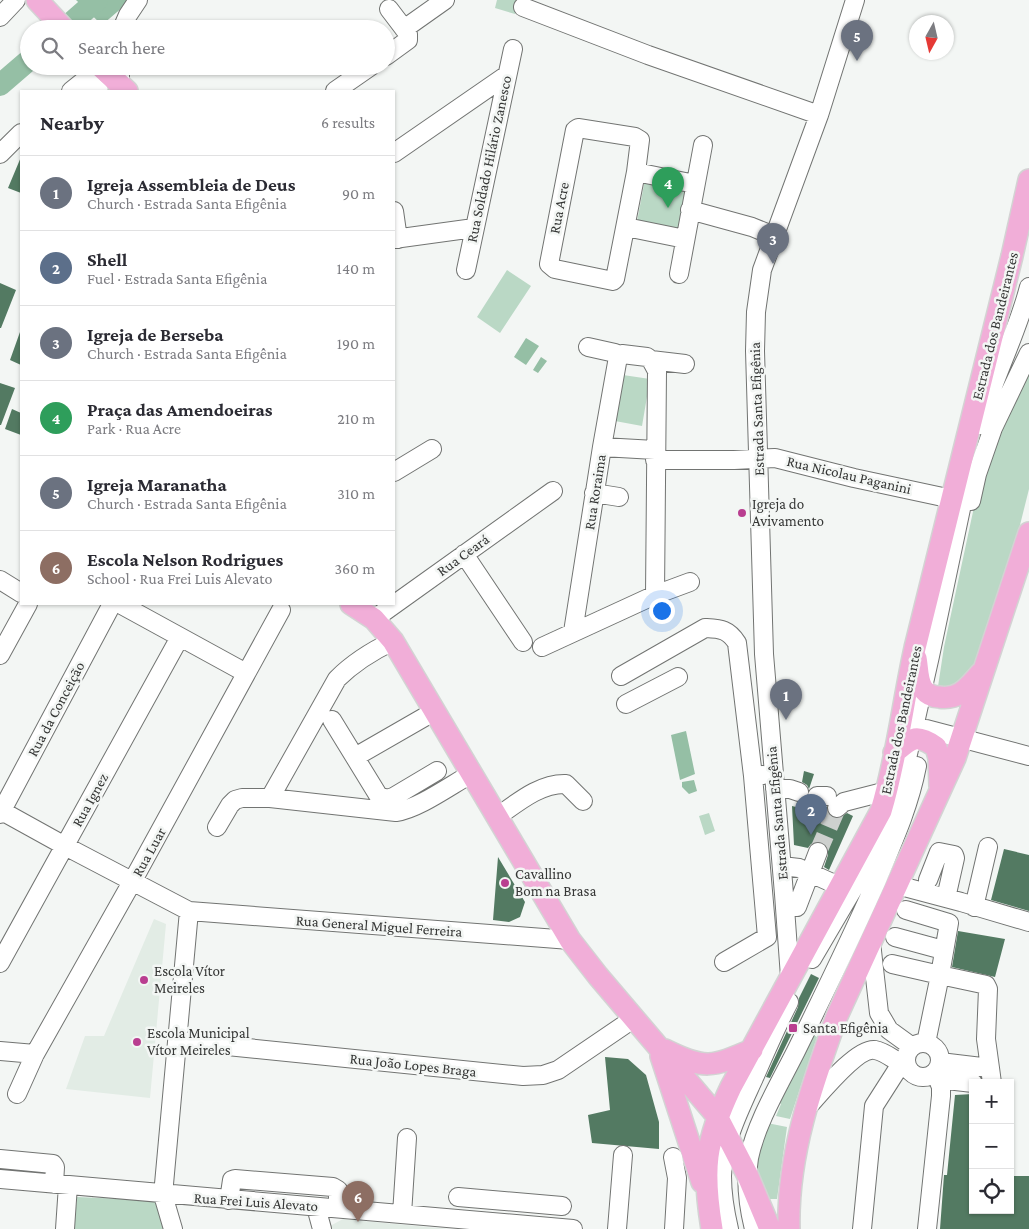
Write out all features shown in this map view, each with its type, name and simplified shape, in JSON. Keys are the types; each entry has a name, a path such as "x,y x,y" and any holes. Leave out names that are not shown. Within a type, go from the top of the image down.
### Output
{"main road":[{"path":"37,0 56,20"},
{"name":"Estrada dos Bandeirantes","path":"712,1229 706,1196 706,1171 708,1151 717,1116 731,1086 881,811 878,793 911,738 915,648 1029,180"},
{"path":"789,1229 791,1181 797,1145 823,1053 837,1016 963,739 1029,533"},
{"path":"353,605 374,619 393,641 570,940 633,1018 717,1116 747,1174 770,1229"},
{"path":"915,648 919,679 927,692 948,698 958,695 984,669"},
{"path":"911,738 936,747 939,758 940,791"},
{"path":"657,1046 689,1062 704,1064 720,1063 752,1050"},
{"path":"657,1046 706,1196"}],"street":[{"path":"0,17 16,0"},
{"path":"126,20 138,0"},
{"path":"404,29 445,0"},
{"name":"Estrada Santa Efigênia","path":"790,977 764,654 755,352 756,312 762,270 819,115 856,0"},
{"path":"524,7 648,55 802,107 819,115"},
{"path":"389,9 408,34 408,40 395,49"},
{"name":"Rua Soldado Hilário Zanesco","path":"466,270 513,48"},
{"path":"336,90 358,75"},
{"path":"395,152 507,75"},
{"path":"74,90 106,78"},
{"name":"Rua Acre","path":"576,128 638,138 641,142 636,172 614,281 555,269 549,264 576,128"},
{"path":"0,154 20,134"},
{"path":"679,274 703,145"},
{"path":"636,172 695,184"},
{"path":"690,210 752,227 774,236"},
{"path":"395,225 396,239 474,228"},
{"path":"626,227 685,239"},
{"path":"927,692 976,441 988,398 1023,310 1029,287"},
{"path":"588,347 621,355 684,364"},
{"path":"729,1229 722,1176 729,1138 746,1094 779,1020 807,967 859,879 887,827 897,803 911,738 927,692 947,614 977,474 993,428 1029,353"},
{"name":"Rua Roraima","path":"573,632 594,493 621,355"},
{"path":"652,360 657,371 655,595"},
{"name":"Rua Nicolau Paganini","path":"602,447 655,455 775,458 854,478 952,499"},
{"path":"395,471 432,449"},
{"name":"Rua Ceará","path":"395,604 553,491"},
{"path":"594,493 619,497"},
{"path":"464,554 523,642"},
{"path":"0,580 20,591"},
{"path":"542,647 655,595 690,582"},
{"path":"0,656 27,605"},
{"name":"Rua da Conceição","path":"1,811 111,605"},
{"path":"122,605 246,673"},
{"name":"Rua Ceará","path":"374,619 393,605"},
{"name":"Rua Luar","path":"17,1094 34,1054 132,882 281,610"},
{"path":"678,677 634,700 626,674 704,628 719,629 731,634 737,643 753,776 767,937 724,962"},
{"name":"Rua Ignez","path":"0,963 180,637"},
{"path":"270,798 337,679 346,670 375,650 393,641"},
{"path":"355,758 435,711"},
{"path":"332,720 378,795 382,798 392,798 436,771"},
{"path":"911,738 963,739 1029,756"},
{"path":"754,1229 747,1192 747,1174 754,1139 865,906 901,824 912,792 911,738"},
{"path":"217,827 230,805 235,800 242,798 270,798 396,812 404,811 420,803 471,774"},
{"path":"753,776 775,782 799,792"},
{"path":"497,817 527,796 555,783 566,784 583,801"},
{"path":"830,799 854,793 878,793"},
{"path":"1,811 188,911 164,1195 173,1229"},
{"path":"974,907 988,847"},
{"path":"818,852 797,907 811,911 828,906"},
{"path":"928,880 939,852 954,855 955,858 946,898"},
{"path":"782,866 800,868 840,886"},
{"path":"897,886 1029,922"},
{"name":"Estrada Santa Efigênia","path":"784,894 797,907"},
{"path":"862,1229 874,1106 902,1068 907,1052 918,1044 940,975 949,922 906,910"},
{"name":"Rua General Miguel Ferreira","path":"188,911 570,940"},
{"path":"896,937 943,950"},
{"path":"871,942 879,1013 883,1022 889,1030 918,1044 937,1050 941,1096 927,1229"},
{"path":"806,1109 851,1060 867,1050 874,1050 919,1077 930,1076 938,1071 991,1075 986,1039 988,989 986,985 892,964"},
{"name":"Rua João Lopes Braga","path":"178,1041 514,1075 543,1075 558,1070 633,1018"},
{"path":"0,1051 34,1054"},
{"path":"938,1071 969,1082"},
{"path":"402,1214 408,1138"},
{"path":"617,1229 623,1155"},
{"path":"673,1157 677,1178 674,1229"},
{"path":"0,1159 53,1164 61,1184 65,1229"},
{"name":"Rua Frei Luis Alevato","path":"0,1179 164,1195 402,1214 466,1224 563,1228"},
{"path":"229,1200 230,1183 235,1179 333,1187 338,1190 338,1208"},
{"path":"466,1224 462,1197 558,1205 563,1228"},
{"path":"316,1206 322,1229"}],"shaded area":[{"path":"76,0 131,0 108,20 97,20"},
{"path":"497,0 519,0 515,14 495,8"},
{"path":"645,179 701,189 692,238 636,227"},
{"path":"507,270 531,286 500,333 477,317"},
{"path":"526,338 539,346 526,365 514,357"},
{"path":"541,357 547,361 538,373 533,370"},
{"path":"1029,360 1029,489 1015,545 975,682 937,693 944,647 983,465"},
{"path":"623,375 650,379 642,426 615,421"},
{"path":"686,731 695,774 680,780 671,735"},
{"path":"694,780 697,791 689,794 682,787 682,782"},
{"path":"709,813 715,831 705,835 699,816"},
{"name":"Escola Vítor Meireles","path":"154,919 166,924 150,1098 66,1089 85,1036 104,1036"},
{"path":"810,1033 817,1037 790,1119 776,1116 781,1104 777,1101"},
{"path":"767,1123 787,1127 777,1199 767,1199 755,1171 756,1157"},
{"path":"77,1197 169,1201 176,1229 74,1229"},
{"path":"343,1219 448,1229 331,1229 330,1226"}],"building":[{"path":"20,159 20,193 8,188"},
{"path":"0,283 16,290 1,328 0,328"},
{"path":"20,332 20,365 10,360"},
{"path":"0,383 15,388 1,425 0,425"},
{"path":"12,409 20,413 20,435 5,429"},
{"path":"804,771 814,774 809,789 802,782"},
{"path":"807,799 812,805 827,807 829,814 833,818 839,818 847,813 853,816 829,870 824,867 828,855 826,845 816,842 808,848 794,845 792,806 796,807 797,802"},
{"path":"1004,849 1029,855 1029,911 991,900"},
{"name":"Cavallino Bom na Brasa","path":"498,857 525,902 520,917 509,922 493,920"},
{"path":"958,931 1005,939 995,977 952,967"},
{"path":"811,974 819,978 770,1078 766,1077 798,1007 799,998"},
{"path":"605,1057 628,1059 646,1075 659,1122 659,1149 592,1143 588,1115 610,1110"},
{"path":"969,1094 969,1214 1014,1214 1014,1176 1029,1176 1029,1229 940,1229 944,1175 947,1175 955,1095"}],"waterway":[{"path":"74,20 97,0"},
{"path":"0,85 20,68"}],"tunnel":[{"path":"818,852 837,808"}],"place":[{"name":"Igreja Maranatha","path":"857,61"},
{"name":"Praça das Amendoeiras","path":"668,208"},
{"name":"Igreja de Berseba","path":"773,264"},
{"name":"Igreja do Avivamento","path":"742,513"},
{"name":"Igreja Assembleia de Deus","path":"786,720"},
{"name":"Shell","path":"811,835"},
{"name":"Cavallino Bom na Brasa","path":"505,883"},
{"name":"Escola Vítor Meireles","path":"144,980"},
{"name":"Santa Efigênia","path":"793,1028"},
{"name":"Escola Municipal Vítor Meireles","path":"137,1042"},
{"name":"Escola Nelson Rodrigues","path":"358,1222"}]}
